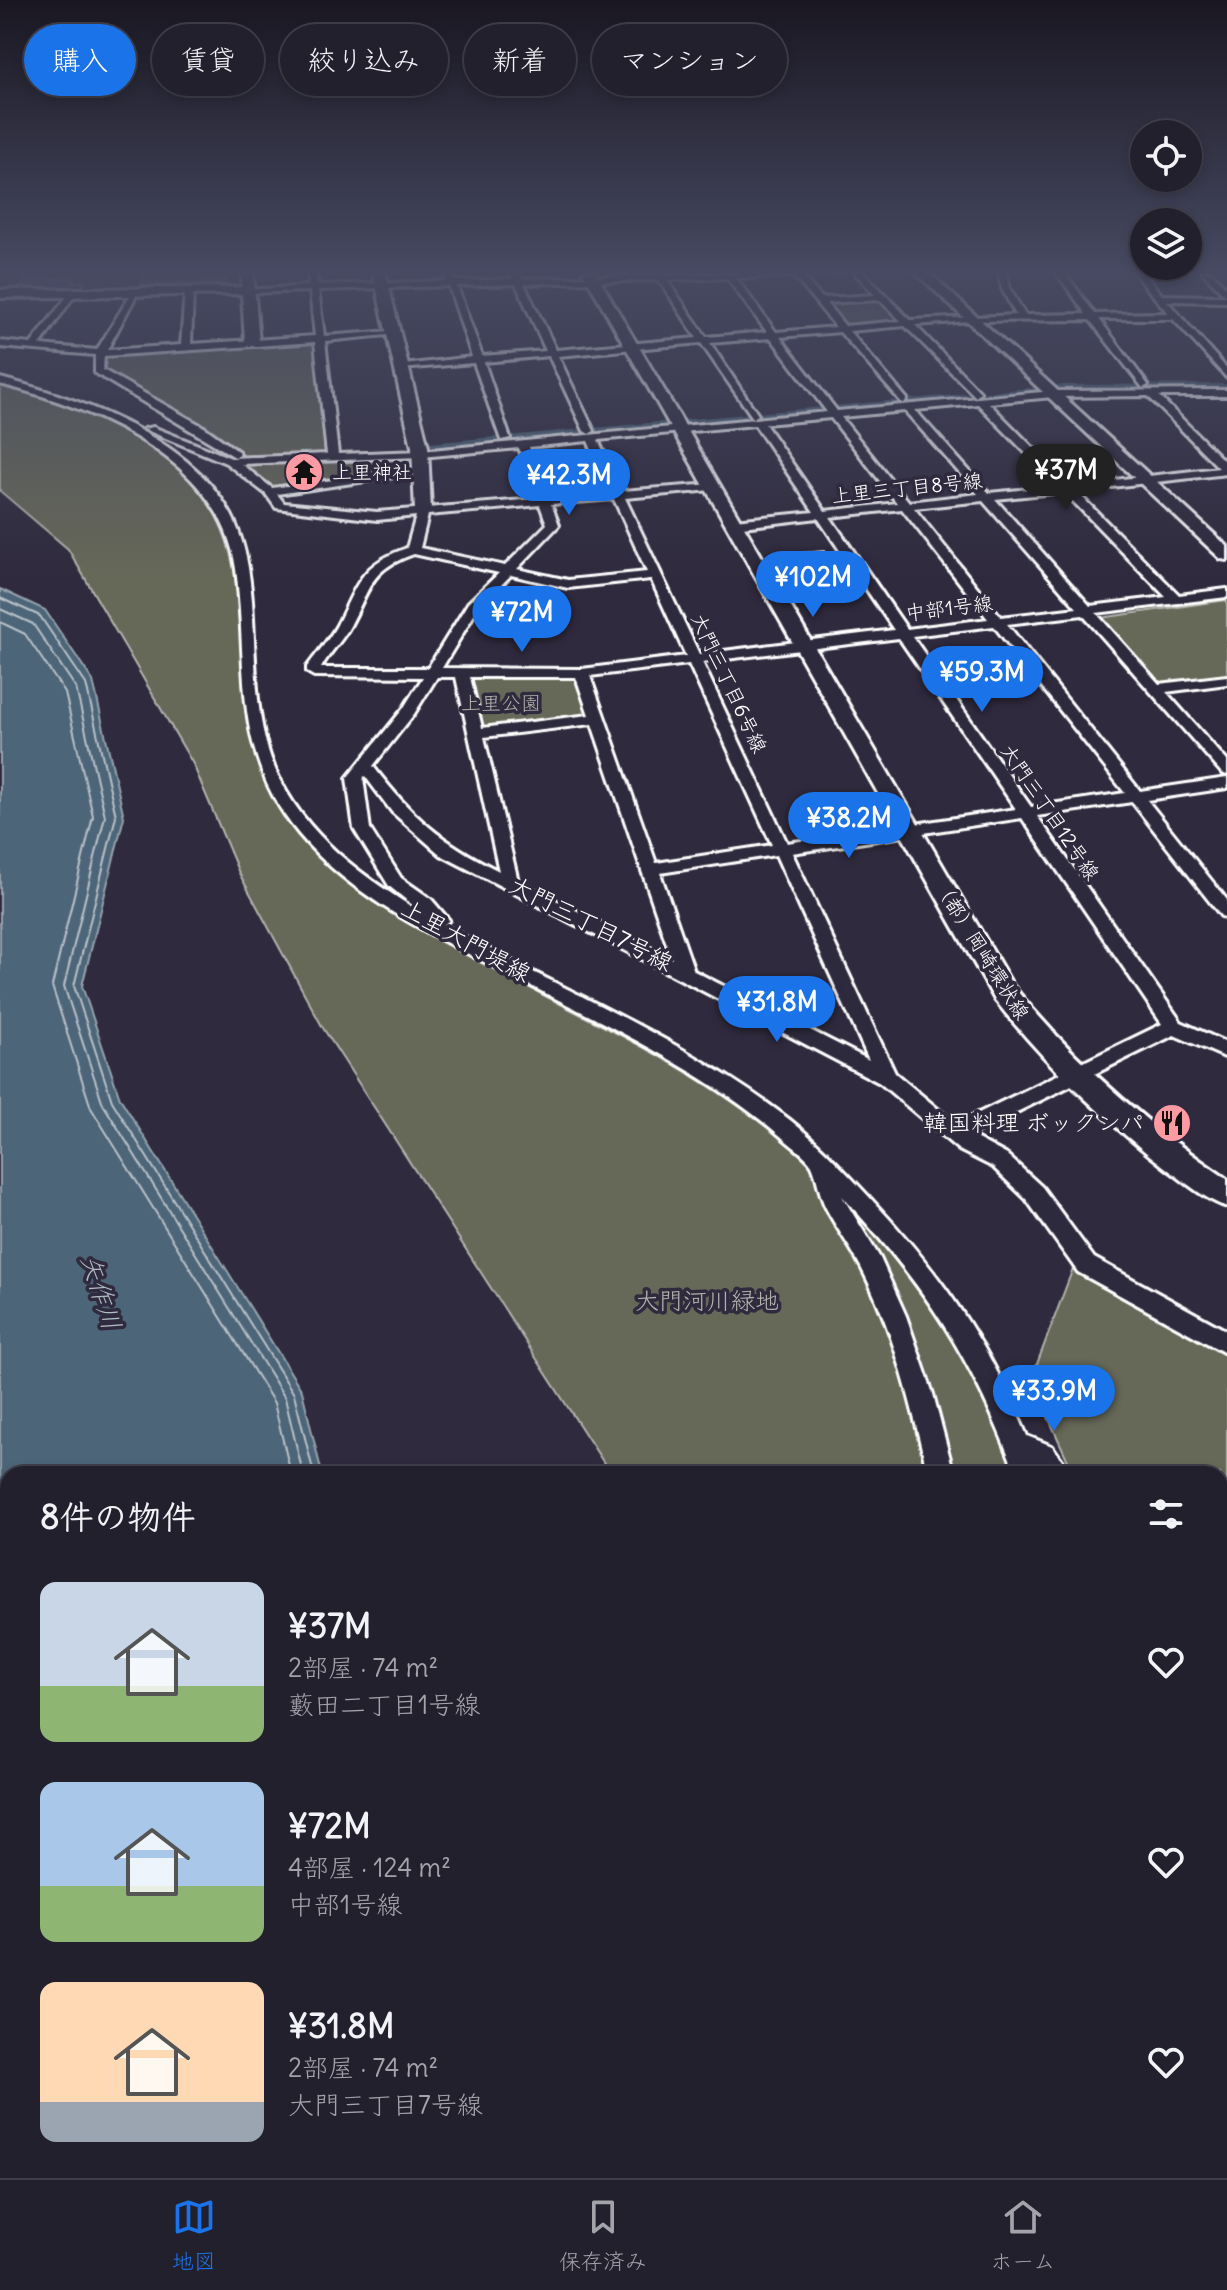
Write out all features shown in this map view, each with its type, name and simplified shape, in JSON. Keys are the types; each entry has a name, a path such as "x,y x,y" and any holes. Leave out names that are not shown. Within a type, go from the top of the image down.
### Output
{"street":[{"path":"103,374 200,429 273,498 377,516 712,487"},
{"path":"323,374 333,455"},
{"path":"402,374 421,457 423,511 413,550 568,584 654,575"},
{"path":"483,374 505,438"},
{"name":"大門三丁目6号線","path":"562,374 887,1078"},
{"name":"（都）岡崎環状線","path":"648,374 1004,993 1074,1075 1169,1157 1227,1195"},
{"name":"大門三丁目12号線","path":"725,374 1174,1027"},
{"path":"802,374 1227,912"},
{"path":"880,374 1227,770"},
{"path":"956,374 1176,599"},
{"path":"1031,374 1227,555"},
{"path":"1135,374 1146,389 1227,470"},
{"name":"上里大門堤線","path":"0,381 53,395 165,450 190,473 223,515 242,560 252,723 259,753 275,789 305,830 334,861 358,881 655,1045 757,1107 824,1163 901,1246 945,1302 1020,1448 1026,1466"},
{"path":"273,498 421,457 505,438 590,434 1050,391 1227,385"},
{"path":"1146,389 1227,393"},
{"path":"99,415 116,416 236,460 333,455 421,457 590,434"},
{"path":"440,928 440,920 425,903 395,882 362,829 355,778 409,711 473,606 504,570 553,525 523,444"},
{"name":"上里三丁目8号線","path":"734,524 1227,470"},
{"name":"中部1号線","path":"413,550 392,556 361,579 343,626 314,667 314,672 582,673 1227,593"},
{"path":"462,673 510,882"},
{"path":"582,673 686,973"},
{"path":"1155,689 1227,680"},
{"path":"477,733 597,719"},
{"name":"大門三丁目7号線","path":"364,764 398,809 447,851 887,1078 954,1134 1000,1161 1034,1193 1086,1265 1227,1343"},
{"path":"649,869 1227,783"},
{"path":"954,1134 1174,1027 1227,1051"},
{"path":"824,1163 822,1175 827,1190 872,1265 901,1330 922,1392 939,1466"},
{"path":"1020,1448 1032,1448 1050,1459 1054,1466"}],"green space":[{"path":"108,374 320,374 328,452 246,457 204,428"},
{"name":"大門河川緑地","path":"0,384 62,401 93,414 124,429 177,467 199,491 217,518 227,542 240,619 250,736 269,789 284,815 305,841 353,885 408,922 695,1077 768,1128 815,1169 858,1212 898,1259 934,1309 993,1417 1014,1466 606,1466 323,1028 239,873 193,764 68,549 0,491"},
{"path":"375,456 375,475 278,489 237,463"},
{"path":"1227,600 1227,675 1162,684 1155,682 1100,618"},
{"name":"上里公園","path":"575,679 590,716 482,728 470,680"},
{"path":"1075,1263 1227,1354 1227,1466 1070,1466 1031,1380"}],"water":[{"name":"矢作川","path":"0,589 45,610 93,681 124,817 82,986 120,1098 302,1391 320,1466 0,1466"}],"building":[{"path":"824,551 827,555 839,554 857,581 822,585 801,553"}],"waterway":[{"path":"430,449 1061,390 1227,389"}],"place":[{"name":"上里神社","path":"304,472"},
{"name":"韓国料理 ボックンパ","path":"1172,1123"}]}
